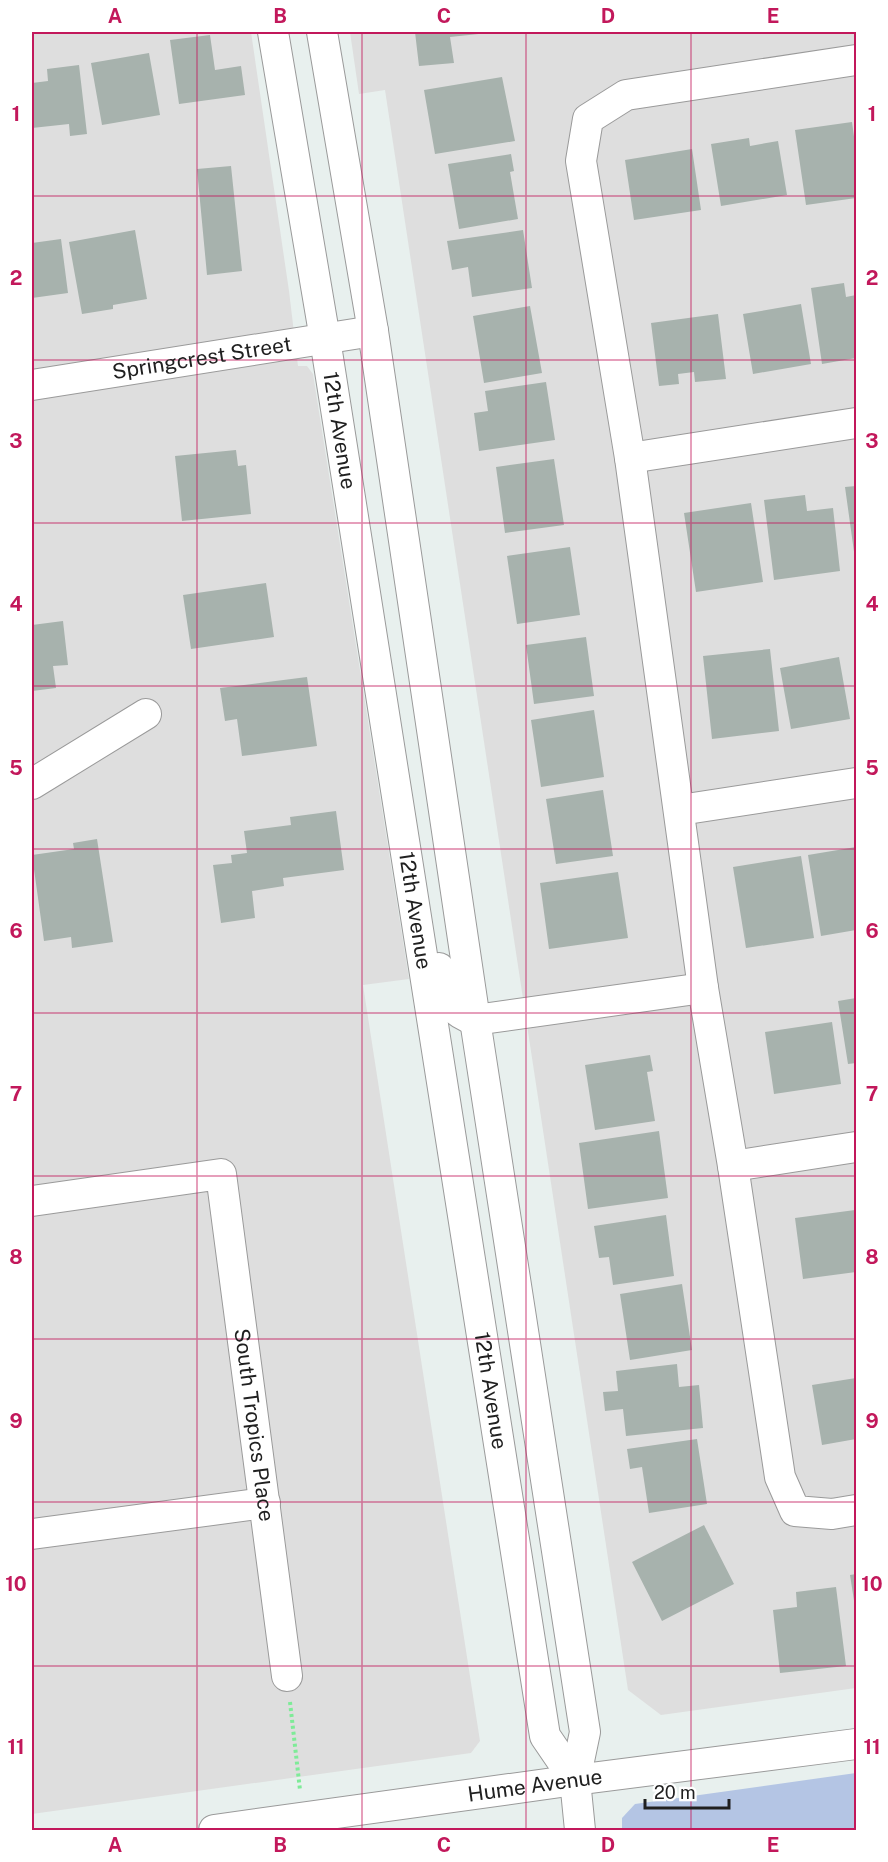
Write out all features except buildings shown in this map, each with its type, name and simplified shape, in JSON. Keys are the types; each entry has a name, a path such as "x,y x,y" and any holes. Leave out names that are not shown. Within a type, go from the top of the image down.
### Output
{"street":[{"name":"12th Avenue","path":"273,32 325,339 545,1736 574,1780"},
{"name":"12th Avenue","path":"322,32 373,332 475,1020 585,1732 574,1780 580,1830"},
{"path":"856,60 626,95 588,119 581,161 630,458 703,988 733,1166 780,1477 795,1511 832,1514 856,1510"},
{"name":"Springcrest Street","path":"32,385 373,332"},
{"path":"630,458 856,423"},
{"path":"32,784 146,714"},
{"path":"386,724 404,764 414,802 444,993 447,1003 458,1014 475,1020 703,988"},
{"path":"680,810 856,783"},
{"path":"733,1166 856,1147"},
{"name":"South Tropics Place","path":"32,1201 221,1174 287,1676"},
{"path":"32,1534 265,1503"},
{"name":"Hume Avenue","path":"214,1830 856,1744"}],"path":[{"path":"287,1676 303,1818"}],"shaded area":[{"path":"32,32 251,32 298,366 307,366 313,374 409,979 363,985 480,1741 471,1753 32,1814"},
{"path":"350,32 856,32 856,1688 661,1715 628,1690 385,90 359,94"},
{"path":"856,1773 856,1830 622,1830 622,1818 635,1804"}]}
